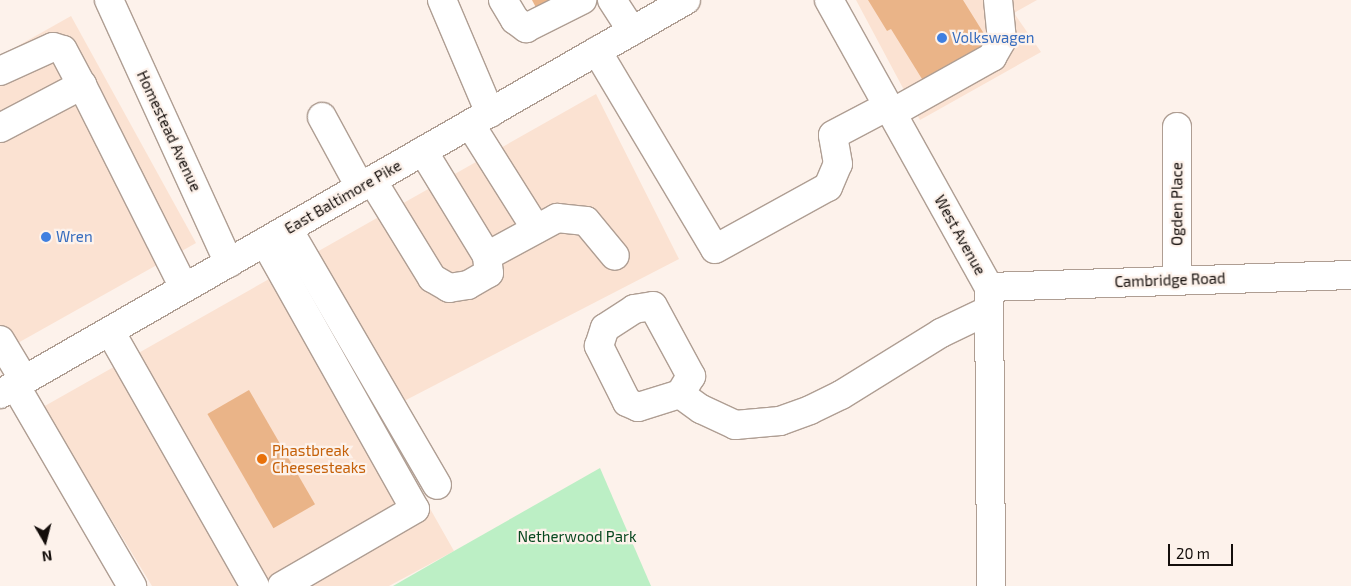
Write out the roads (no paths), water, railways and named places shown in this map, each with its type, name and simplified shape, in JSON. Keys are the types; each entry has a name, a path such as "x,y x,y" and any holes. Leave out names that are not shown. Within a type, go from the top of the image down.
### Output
{"street":[{"name":"Homestead Avenue","path":"109,0 229,263"},
{"path":"503,0 515,20 526,28 582,0"},
{"path":"612,0 632,31"},
{"name":"East Baltimore Pike","path":"13,387 686,0"},
{"name":"West Avenue","path":"829,0 890,110 989,298 991,586"},
{"path":"597,51 715,249 828,187 838,164 833,135 890,110 992,57 1002,40 998,0"},
{"path":"444,1 480,118 536,229"},
{"path":"0,70 53,47 63,50 184,288"},
{"path":"0,128 82,85"},
{"path":"322,117 432,278 449,288 468,286 489,273 487,256 423,151"},
{"name":"Ogden Place","path":"1177,127 1178,280"},
{"path":"487,256 557,218 586,220 615,256"},
{"path":"277,235 310,318 415,509 282,586"},
{"path":"277,235 437,485"},
{"name":"Cambridge Road","path":"989,298 1178,280 1351,275"},
{"path":"680,394 701,410 735,424 780,422 841,395 941,333 989,298"},
{"path":"110,331 154,405 255,586"},
{"path":"0,340 13,387 132,586"}],"place":[{"name":"Volkswagen","path":"942,38"},
{"name":"Wren","path":"46,237"},
{"name":"Phastbreak Cheesesteaks","path":"262,459"}],"park label":[{"name":"Netherwood Park","path":"577,537"}]}
